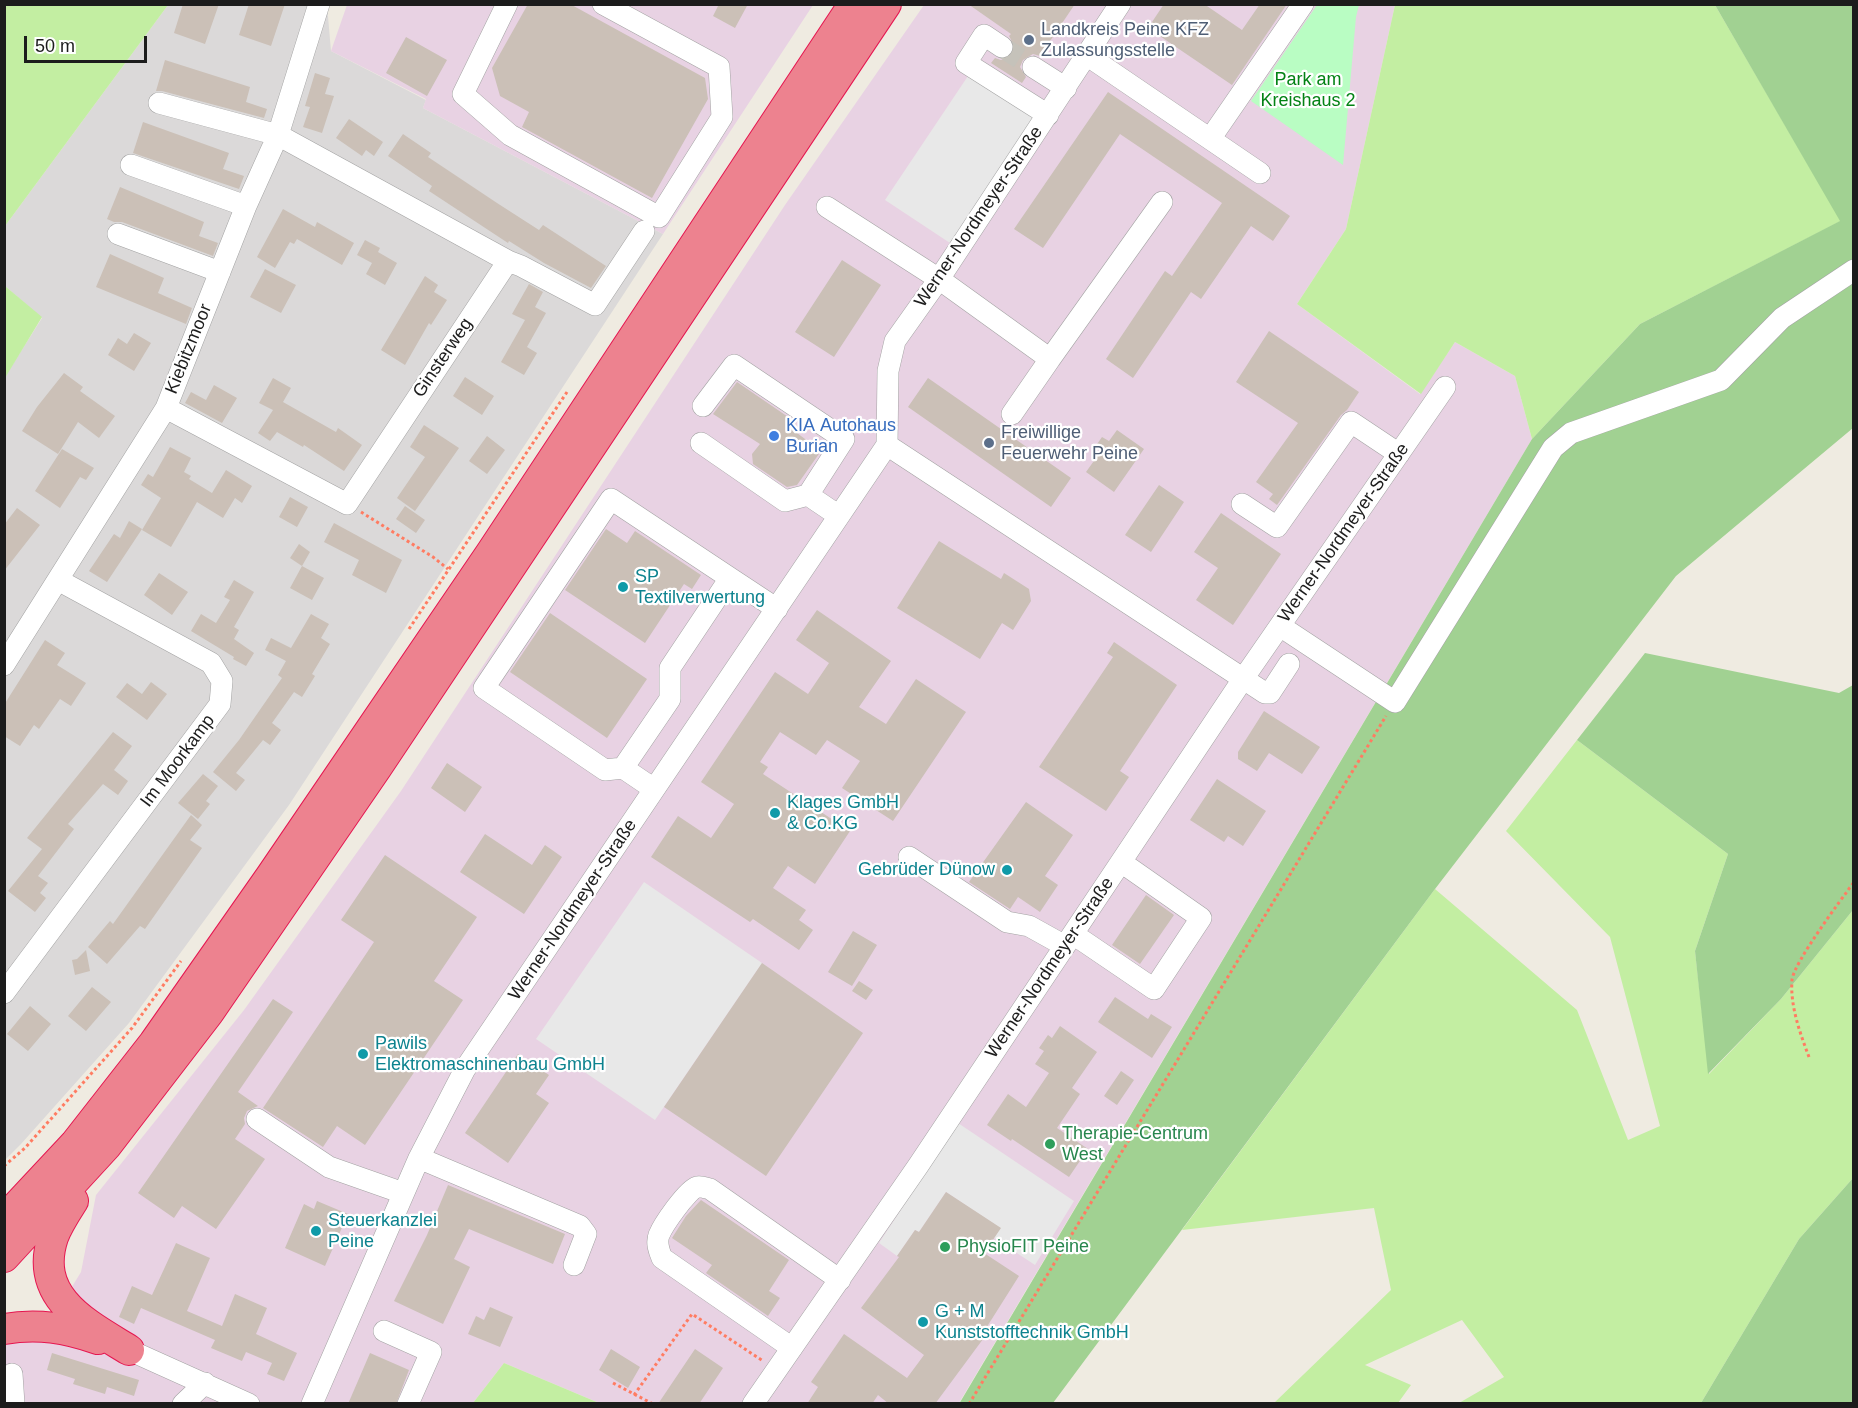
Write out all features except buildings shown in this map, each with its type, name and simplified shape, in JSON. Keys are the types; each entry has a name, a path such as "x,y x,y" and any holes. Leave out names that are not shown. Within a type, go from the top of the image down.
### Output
{"highway":[{"path":"4,1220 75,1144 154,1043 272,876 497,544 854,4"},
{"path":"4,1257 106,1146 209,1012 363,787 886,4"},
{"path":"106,1146 53,1236 50,1248 50,1271 57,1293 70,1310 129,1350"},
{"path":"4,1329 21,1326 52,1327 82,1334 129,1350"}],"street":[{"name":"Kiebitzmoor","path":"8,652 58,580 166,408 246,206 278,135 319,4"},
{"path":"507,4 463,94 510,135 659,217 722,117 719,67 603,4"},
{"name":"Werner-Nordmeyer-Straße","path":"312,1404 419,1158 465,1069 887,446 888,371 895,341 1088,56 1120,4"},
{"path":"1210,140 1303,4"},
{"path":"1002,47 984,35 966,63 1048,115"},
{"path":"1088,56 1260,173"},
{"path":"1033,67 1066,88"},
{"path":"159,103 278,135 507,261 595,305 644,231"},
{"path":"131,165 246,206"},
{"path":"1012,414 1162,202"},
{"path":"827,207 939,279 1050,359"},
{"path":"118,234 220,272"},
{"name":"Ginsterweg","path":"347,504 507,261"},
{"path":"1280,626 1395,702 1553,448 1571,433 1720,380 1782,318 1854,270"},
{"path":"701,443 785,501 808,495 843,440 734,365 704,406"},
{"name":"Werner-Nordmeyer-Straße","path":"753,1404 918,1166 1243,679 1445,387"},
{"path":"166,408 347,504"},
{"path":"1242,504 1276,527 1352,422 1399,454"},
{"path":"887,446 1265,693 1270,693 1290,664"},
{"path":"808,495 839,516"},
{"path":"654,789 623,768 605,770 484,688 611,499 777,609"},
{"path":"623,768 669,699 670,668 730,578"},
{"name":"Im Moorkamp","path":"4,993 220,704 222,681 211,663 58,580"},
{"path":"909,857 1007,922 1029,926 1069,940 1154,989 1201,918 1121,862"},
{"path":"257,1119 329,1167 403,1194"},
{"path":"419,1158 579,1226 586,1234 574,1265"},
{"path":"792,1348 662,1258 658,1250 659,1236 686,1195 693,1188 700,1186 710,1189 840,1280"},
{"path":"384,1331 431,1352 408,1404"},
{"path":"129,1350 249,1404"},
{"path":"12,1374 14,1404"},
{"path":"183,1404 205,1383"}],"path":[{"path":"404,637 571,387"},
{"path":"347,504 433,557 448,569"},
{"path":"969,1404 1395,702"},
{"path":"1809,1057 1796,1025 1792,978 1804,954 1854,882"},
{"path":"4,1166 25,1148 132,1028 187,953"},
{"path":"634,1395 692,1314 777,1371"},
{"path":"613,1383 654,1404"}],"shaded area":[{"path":"168,5 327,5 331,51 426,100 423,108 663,234 289,805 129,1023 5,1160 4,378 42,318 5,286 5,226"},
{"path":"347,5 813,5 663,234 423,108 426,99 331,51"},
{"path":"924,5 1395,5 1346,229 1297,304 1420,394 1455,342 1515,376 1532,439 959,1403 599,1403 504,1363 473,1403 5,1404 5,1342 59,1308 81,1272 96,1195 244,1010 401,791 785,205"},
{"path":"970,73 1035,116 950,243 885,200"},
{"path":"644,882 762,963 655,1120 536,1039"},
{"path":"958,1123 1074,1201 1035,1265 994,1238 1000,1228 946,1192 919,1232 915,1230 897,1256 879,1243"}],"green space":[{"path":"4,5 168,5 5,226"},
{"name":"Park am Kreishaus 2","path":"1317,5 1359,5 1343,165 1251,101"},
{"path":"1395,5 1715,5 1841,221 1640,324 1532,439 1515,376 1455,342 1421,394 1297,304 1346,229"},
{"path":"1715,5 1853,5 1853,428 1676,576 1435,889 1053,1403 959,1404 1532,439 1640,324 1840,221"},
{"path":"5,286 42,317 5,378"},
{"path":"1645,653 1839,693 1853,685 1853,910 1781,999 1708,1074 1695,951 1728,854 1577,740"},
{"path":"1577,740 1728,854 1695,951 1709,1074 1781,999 1853,910 1853,1178 1799,1239 1701,1403 1459,1403 1504,1377 1462,1320 1365,1365 1411,1385 1398,1403 1274,1403 1391,1290 1374,1208 1182,1230 1435,889 1577,1010 1628,1140 1660,1126 1610,937 1506,831"},
{"path":"1853,1178 1853,1403 1701,1403 1799,1239"},
{"path":"504,1363 599,1403 473,1403"}],"tunnel":[{"path":"1002,47 1033,67"}],"place":[{"name":"Landkreis Peine KFZ Zulassungsstelle","path":"1029,40"},
{"name":"KIA Autohaus Burian","path":"774,436"},
{"name":"Freiwillige Feuerwehr Peine","path":"989,443"},
{"name":"SP Textilverwertung","path":"623,587"},
{"name":"Klages GmbH & Co.KG","path":"775,813"},
{"name":"Gebrüder Dünow","path":"1007,870"},
{"name":"Pawils Elektromaschinenbau GmbH","path":"363,1054"},
{"name":"Therapie-Centrum West","path":"1050,1144"},
{"name":"Steuerkanzlei Peine","path":"316,1231"},
{"name":"PhysioFIT Peine","path":"945,1247"},
{"name":"G + M Kunststofftechnik GmbH","path":"923,1322"}]}
